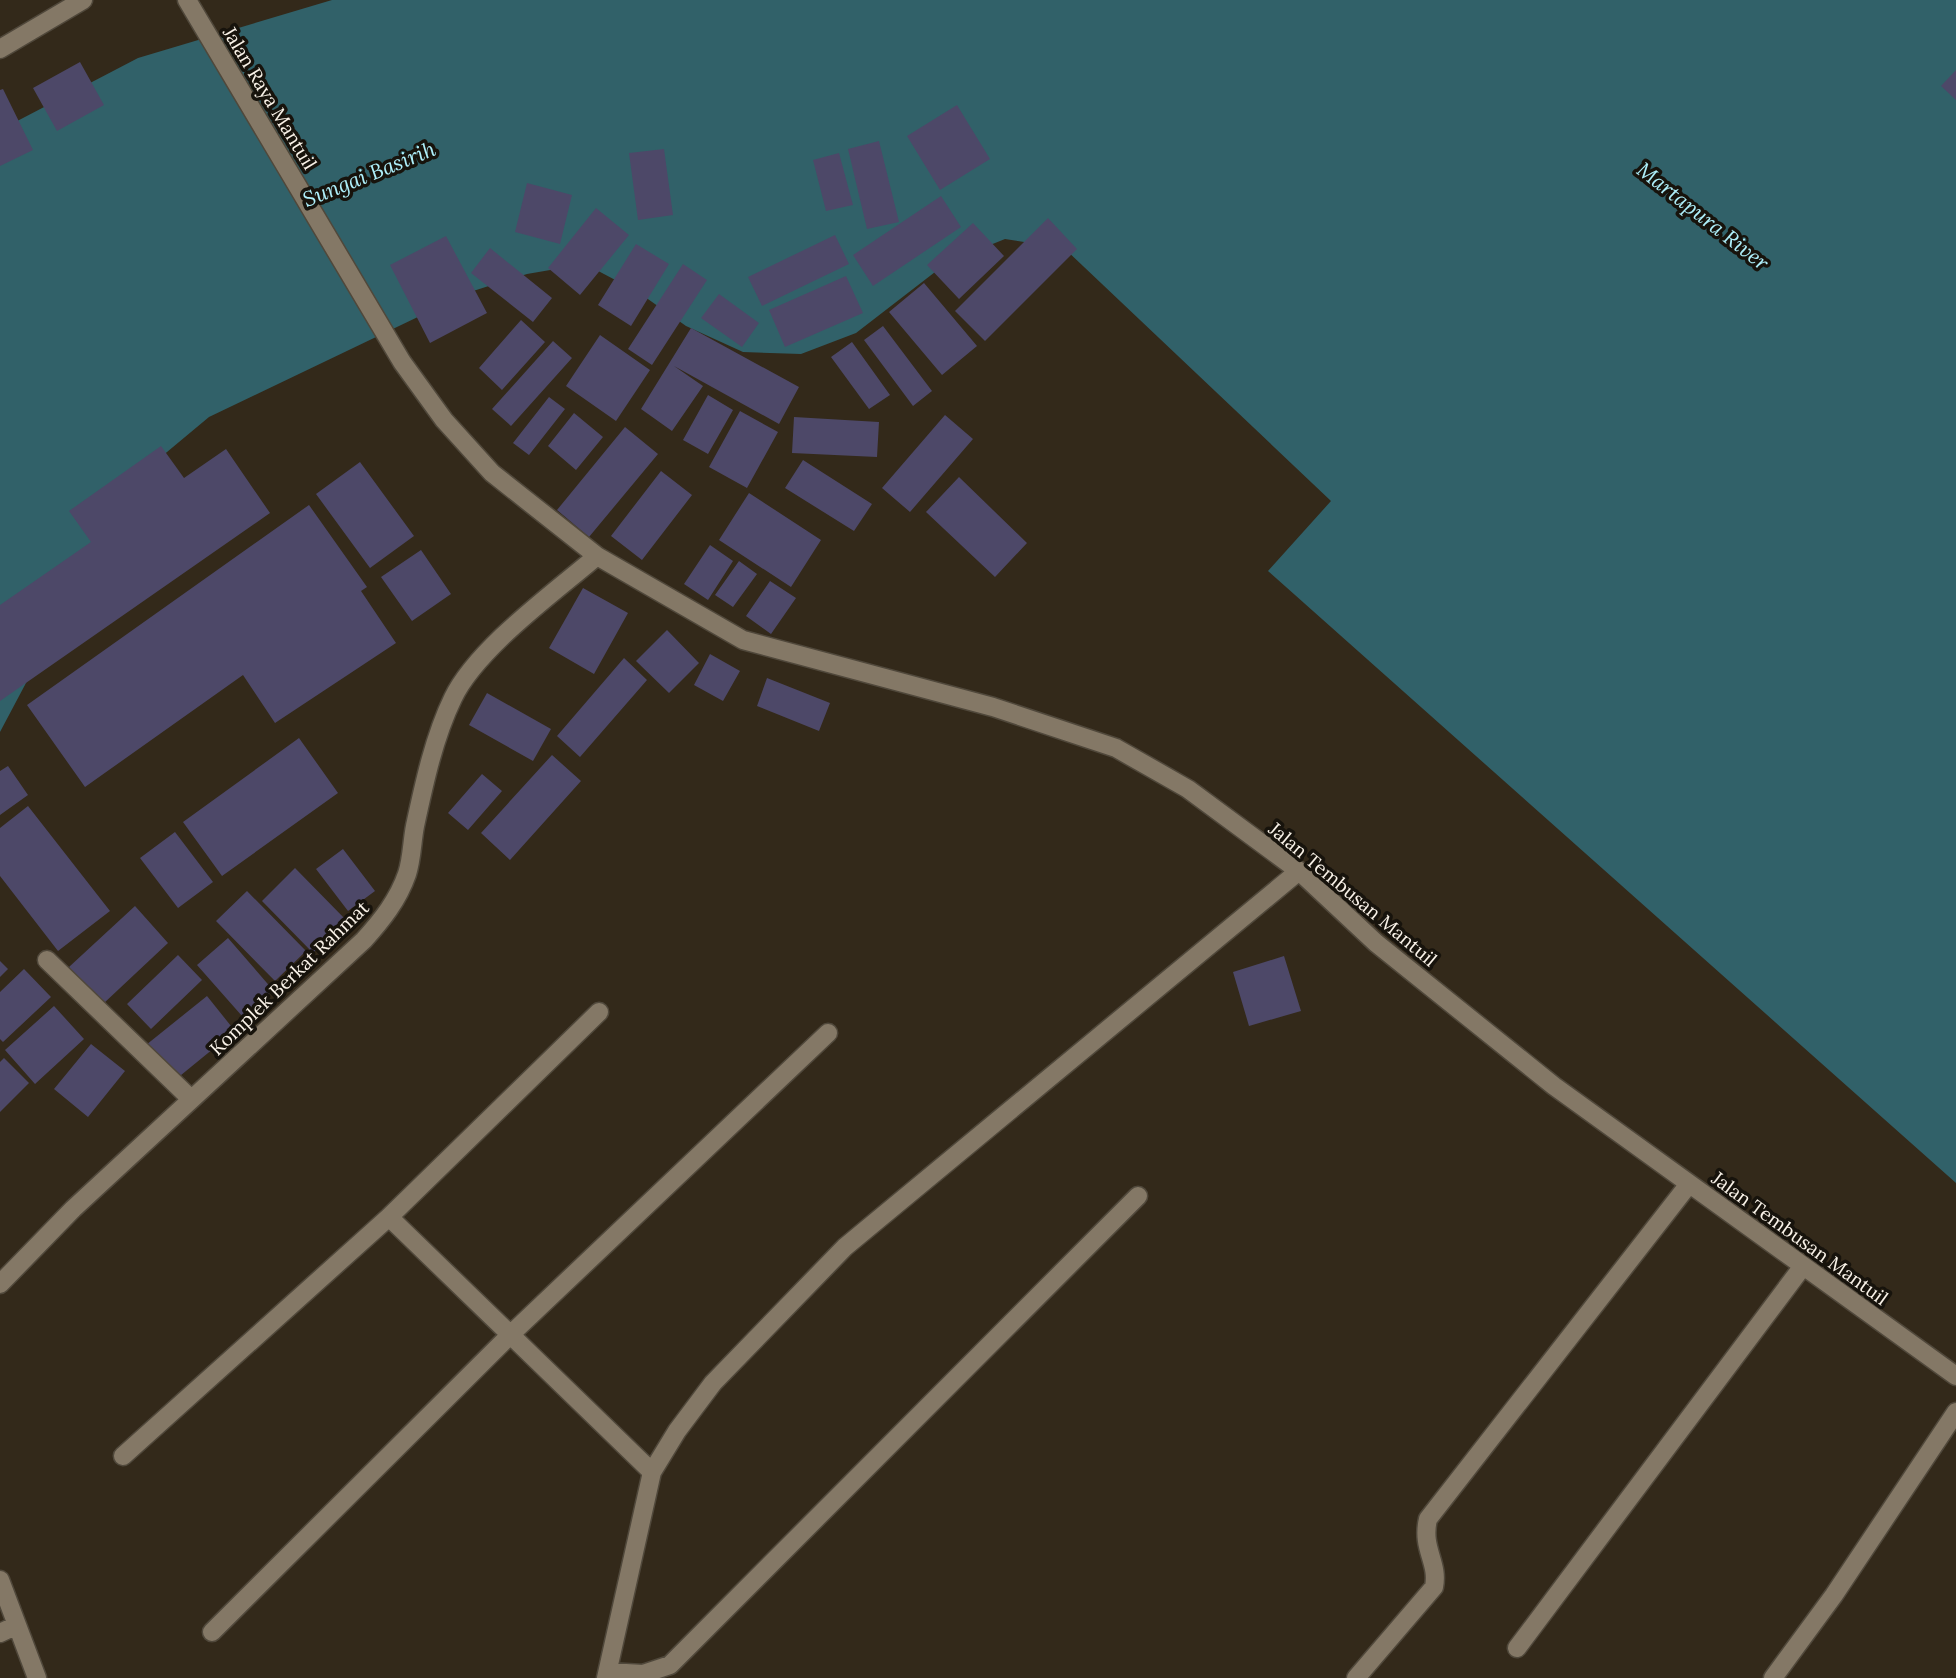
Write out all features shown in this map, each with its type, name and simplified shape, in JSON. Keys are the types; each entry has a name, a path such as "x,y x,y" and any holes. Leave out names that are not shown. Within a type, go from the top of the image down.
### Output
{"street":[{"path":"0,49 83,0"},
{"name":"Jalan Raya Mantuil","path":"188,1 402,362"},
{"name":"Jalan Tembusan Mantuil","path":"402,362 444,420 492,473 597,556 743,640 993,707 1116,748 1188,789 1299,871 1376,943 1554,1086 1956,1376"},
{"name":"Komplek Berkat Rahmat","path":"0,1284 73,1209 364,940 390,909 407,872 438,735 454,696 482,660 521,621 597,556"},
{"path":"1138,1196 670,1665 643,1674 607,1675 652,1472 677,1431 713,1383 845,1247 1299,871"},
{"path":"47,960 191,1099"},
{"path":"123,1456 389,1217 599,1012"},
{"path":"212,1632 510,1335 828,1033"},
{"path":"1356,1678 1434,1587 1436,1577 1427,1551 1425,1534 1428,1519 1689,1184"},
{"path":"389,1217 652,1472"},
{"path":"1517,1648 1804,1266"},
{"path":"1773,1678 1834,1595 1956,1412"},
{"path":"0,1580 37,1678"},
{"path":"0,1633 17,1625"}],"water":[{"path":"332,0 1956,0 1956,1183 1268,571 1331,501 1064,248 1005,239 948,262 856,333 801,354 743,352 686,326 638,292 585,264 527,274 470,292 209,417 161,457 122,502 0,732 0,130 138,58"}],"building":[{"path":"80,62 104,105 57,131 33,88"},
{"path":"1956,70 1956,100 1941,86"},
{"path":"3,89 33,150 0,166 0,90"},
{"path":"957,105 990,159 940,190 907,136"},
{"path":"879,141 899,222 867,229 848,149"},
{"path":"664,149 673,215 638,220 629,153"},
{"path":"839,153 853,205 826,211 813,160"},
{"path":"527,183 572,195 560,244 515,232"},
{"path":"941,196 961,227 873,286 853,255"},
{"path":"596,208 629,235 580,295 548,268"},
{"path":"1048,218 1077,249 985,341 955,311"},
{"path":"973,223 1004,256 959,299 927,265"},
{"path":"835,235 849,264 762,306 748,277"},
{"path":"446,236 487,313 430,343 390,265"},
{"path":"636,244 669,264 631,326 598,305"},
{"path":"490,248 552,298 533,322 471,273"},
{"path":"683,264 707,280 652,365 628,349"},
{"path":"846,276 863,313 785,347 769,310"},
{"path":"924,283 977,346 942,375 889,312"},
{"path":"719,294 759,323 742,347 701,318"},
{"path":"521,320 545,342 502,390 479,368"},
{"path":"883,326 932,391 913,406 864,340"},
{"path":"691,328 799,387 779,424 674,366 703,386 672,431 641,409"},
{"path":"600,335 650,370 616,421 566,386"},
{"path":"553,341 572,358 511,426 492,409"},
{"path":"852,342 890,395 869,409 831,357"},
{"path":"708,395 733,410 708,454 683,440"},
{"path":"549,397 565,409 529,455 513,443"},
{"path":"740,411 778,432 747,488 709,467"},
{"path":"574,413 603,437 576,470 548,446"},
{"path":"945,415 973,439 910,512 882,488"},
{"path":"794,417 879,422 877,457 792,453"},
{"path":"625,427 658,454 589,537 557,510"},
{"path":"161,446 184,478 226,449 270,513 0,701 0,605 91,542 69,511"},
{"path":"803,460 872,504 854,531 785,488"},
{"path":"360,462 414,536 370,568 316,494"},
{"path":"661,471 692,495 642,560 611,536"},
{"path":"959,477 1027,543 995,577 926,512"},
{"path":"749,493 821,540 791,587 719,540"},
{"path":"309,505 367,587 361,591 396,643 275,723 243,675 85,787 27,705"},
{"path":"710,545 733,561 708,600 684,584"},
{"path":"421,550 451,594 412,621 381,577"},
{"path":"739,561 757,574 733,607 715,595"},
{"path":"770,581 796,598 771,634 746,616"},
{"path":"583,588 628,613 594,674 549,648"},
{"path":"667,630 699,663 669,693 636,661"},
{"path":"710,654 740,671 723,701 694,685"},
{"path":"624,658 647,680 580,757 557,736"},
{"path":"767,678 830,703 819,731 757,706"},
{"path":"487,693 551,729 533,761 469,725"},
{"path":"299,738 338,793 222,876 183,822"},
{"path":"552,755 581,781 510,860 481,833"},
{"path":"8,766 28,795 0,815 0,771"},
{"path":"482,774 502,791 468,830 448,813"},
{"path":"28,806 110,911 58,951 0,876 0,828"},
{"path":"175,832 213,882 178,908 140,858"},
{"path":"343,849 375,891 348,911 316,869"},
{"path":"295,868 346,920 313,953 262,901"},
{"path":"247,891 306,951 275,981 216,921"},
{"path":"135,906 168,943 103,1004 69,967"},
{"path":"228,938 273,990 242,1016 197,965"},
{"path":"178,955 202,980 151,1029 127,1004"},
{"path":"1284,956 1301,1011 1249,1026 1233,972"},
{"path":"0,961 8,969 0,977"},
{"path":"24,969 51,997 3,1042 0,1039 0,992"},
{"path":"207,996 235,1031 175,1080 146,1045"},
{"path":"54,1006 84,1039 35,1084 5,1050"},
{"path":"91,1044 125,1071 88,1117 54,1089"},
{"path":"4,1058 29,1083 0,1112 0,1062"}],"water label":[{"name":"Sungai Basirih","path":"369,174"},
{"name":"Martapura River","path":"1703,216"}]}
